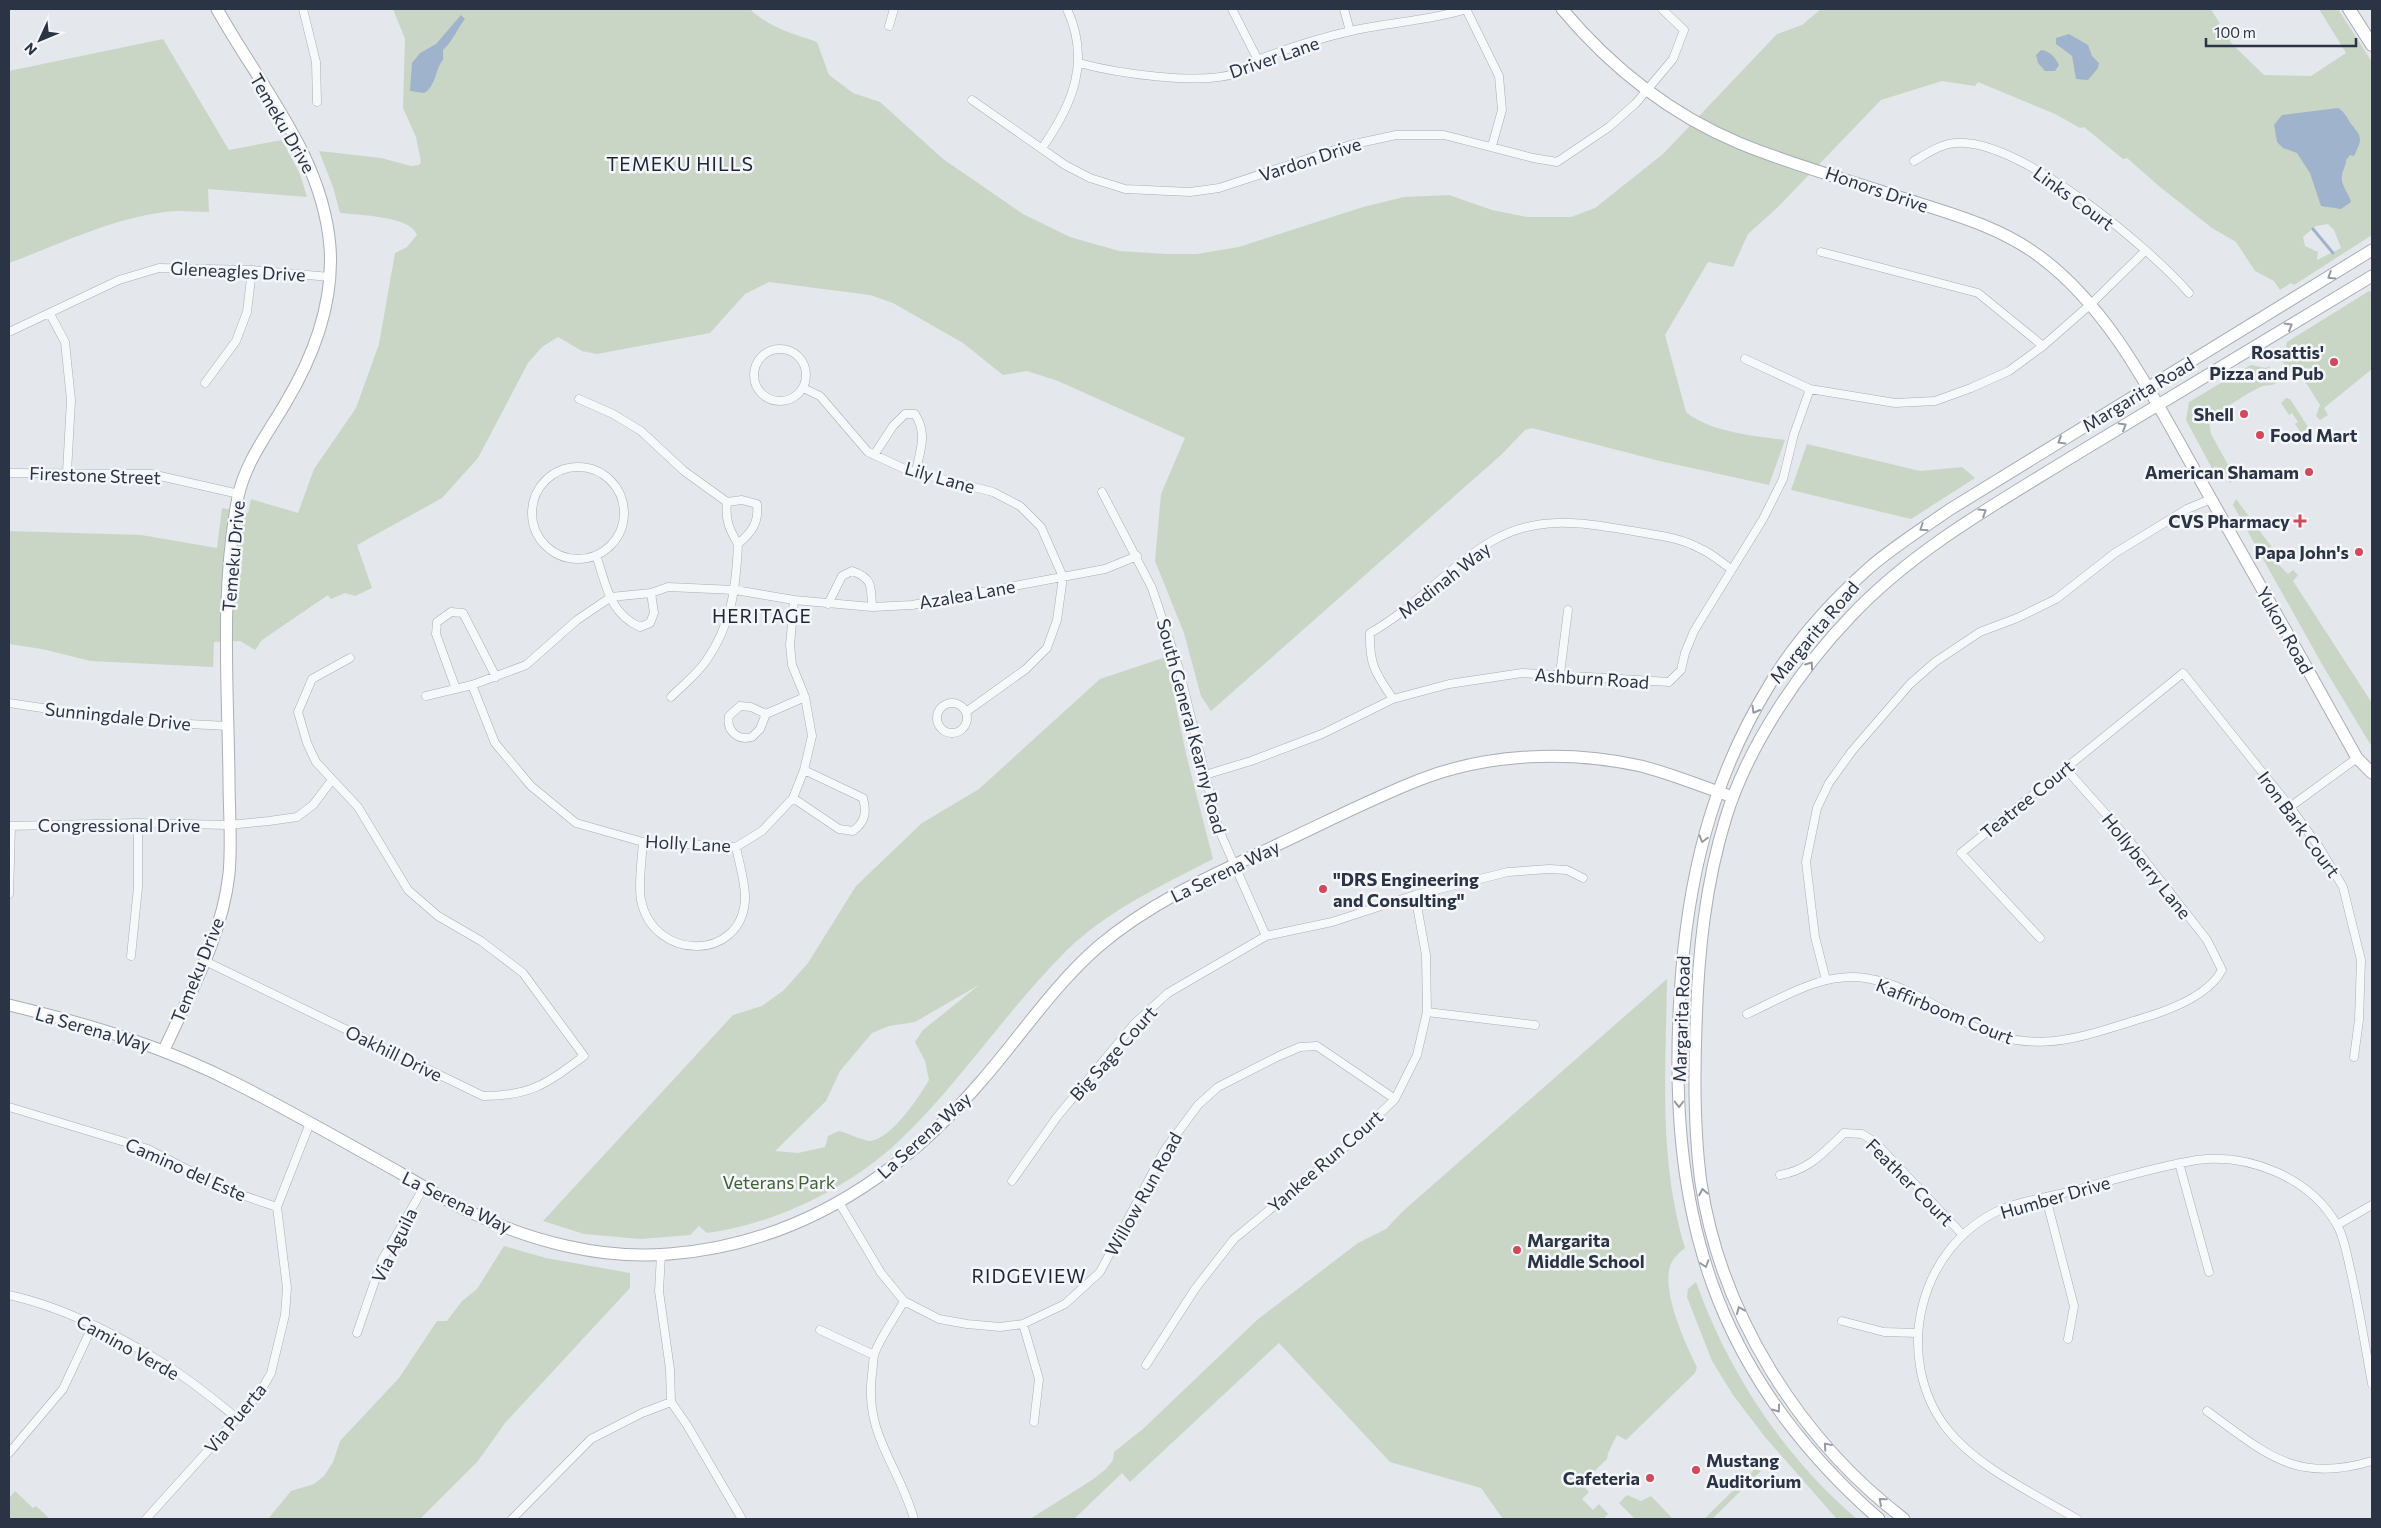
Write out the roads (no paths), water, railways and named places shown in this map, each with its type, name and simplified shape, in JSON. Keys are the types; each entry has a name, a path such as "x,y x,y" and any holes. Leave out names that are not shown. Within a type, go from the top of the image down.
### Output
{"main road":[{"name":"Temeku Drive","path":"164,1050 216,934 227,885 230,851 226,638 233,531 239,494 245,475 264,438 286,404 322,328 330,277 330,248 326,215 316,182 290,130 217,9"},
{"name":"Honors Drive","path":"1562,9 1604,54 1646,89 1707,128 1739,143 1970,220 2006,235 2045,260 2092,303 2116,337 2158,406"},
{"path":"2349,9 2372,45"},
{"name":"Margarita Road","path":"1879,1519 1849,1493 1809,1450 1766,1394 1739,1347 1717,1298 1690,1212 1679,1117 1679,1021 1682,963 1692,886 1716,792 1749,720 1771,681 1827,610 1868,569 1949,510 2372,250"},
{"name":"Margarita Road","path":"1904,1519 1842,1463 1791,1402 1747,1326 1722,1263 1708,1219 1702,1185 1694,1104 1697,982 1704,910 1718,849 1733,798 1756,749 1792,689 1829,639 1886,581 1952,532 2372,276"},
{"name":"Yukon Road","path":"2158,406 2357,758 2372,773"},
{"name":"La Serena Way","path":"9,1005 71,1020 164,1050 238,1084 470,1212 517,1232 581,1249 661,1255 699,1251 737,1243 795,1224 840,1204 875,1180 911,1152 964,1101 1068,976 1099,946 1126,925 1171,896 1421,779 1463,766 1498,760 1568,756 1640,766 1733,798"}],"street":[{"path":"303,9 316,62 318,102"},
{"path":"889,26 894,9"},
{"path":"1042,148 1062,120 1073,92 1079,63 1075,25 1067,9"},
{"path":"1232,9 1258,60"},
{"path":"1344,9 1350,31"},
{"path":"1466,9 1499,76 1502,110 1492,146"},
{"name":"Driver Lane","path":"1079,63 1105,70 1188,78 1237,73 1258,60 1304,43 1350,31 1417,22 1466,9"},
{"name":"Vardon Drive","path":"972,100 1009,127 1090,178 1125,189 1190,192 1219,188 1350,145 1396,135 1444,135 1557,162 1610,127 1636,103 1646,89 1674,59 1684,30 1662,9"},
{"name":"Links Court","path":"1914,161 1936,149 1955,142 1974,144 2022,161 2072,192 2169,269 2190,292"},
{"path":"1744,359 1810,389 1894,403 1935,401 2009,371 2043,346 2092,303 2145,251"},
{"path":"1821,252 1978,293 2043,346"},
{"name":"Gleneagles Drive","path":"9,332 119,280 159,268 252,270 330,277"},
{"path":"205,383 236,340 247,312 252,270"},
{"path":"50,314 65,342 71,400 67,472"},
{"path":"780,349 797,355 806,370 802,388 791,398 783,400 768,397 761,392 754,378 758,362 771,350 780,349"},
{"name":"Lily Lane","path":"802,388 820,396 856,439 874,455 916,472 993,492 1020,506 1041,527 1063,577"},
{"name":"Ashburn Road","path":"1205,775 1251,761 1322,734 1393,700 1449,684 1522,673 1669,682 1681,670 1684,654 1694,631 1763,519 1783,479 1794,434 1810,389"},
{"path":"579,399 613,414 641,431 684,471 727,502 742,500 757,504 758,516 754,527 750,534 738,544"},
{"path":"874,455 893,426 906,414 915,414 923,427 916,472"},
{"path":"568,468 591,469 610,480 619,492 624,506 624,521 618,536 609,547 596,555 581,558 566,557 552,550 541,539 534,526 532,510 535,496 543,483 555,473 568,468"},
{"name":"Firestone Street","path":"9,473 151,474 239,494"},
{"name":"South General Kearny Road","path":"1102,492 1152,588 1169,636 1219,830 1266,936"},
{"path":"1826,980 1815,937 1806,862 1817,808 1829,783 1852,751 1910,684 1935,662 1980,632 2017,618 2056,599 2115,553 2187,509 2211,499"},
{"path":"671,697 706,662 724,629 735,590 738,544 728,528 725,513 727,502"},
{"name":"Medinah Way","path":"1393,700 1377,675 1369,656 1370,633 1388,623 1469,557 1511,532 1552,522 1571,522 1658,535 1699,548 1732,569"},
{"path":"596,555 617,611 626,621 640,627 650,623 654,613 651,593"},
{"name":"Azalea Lane","path":"794,600 872,607 912,605 1120,565 1137,556"},
{"path":"828,604 842,576 852,571 867,578 871,585 872,607"},
{"path":"966,712 1026,669 1047,648 1057,620 1063,577"},
{"path":"426,696 472,685 526,665 577,620 611,597 651,593 668,587 735,590 794,600"},
{"name":"Holly Lane","path":"472,685 496,744 531,786 576,823 643,842 736,847 762,831 794,798 804,770 812,736 805,697 792,665 790,644 794,600"},
{"path":"1560,674 1568,610"},
{"path":"456,689 436,634 437,622 451,612 463,613 496,677"},
{"path":"332,780 316,762 307,743 298,712 312,679 350,658"},
{"name":"Teatree Court","path":"2040,938 1961,853 2183,673"},
{"name":"Iron Bark Court","path":"2183,673 2290,807 2319,847 2344,887 2361,960 2361,994 2354,1057"},
{"path":"766,714 750,707 740,706 730,716 729,727 732,732 741,738 752,737 760,729 766,714 805,697"},
{"path":"950,702 960,704 966,712 965,726 957,732 947,732 937,721 938,711 950,702"},
{"name":"Sunningdale Drive","path":"9,703 129,721 228,726"},
{"path":"2290,807 2357,758"},
{"name":"Hollyberry Lane","path":"2065,768 2128,839 2201,932 2222,970"},
{"path":"794,798 839,829 853,831 865,818 866,809 863,798 804,770"},
{"name":"Congressional Drive","path":"10,826 138,823 229,825 297,817 313,805 332,780"},
{"name":"Oakhill Drive","path":"205,961 483,1096 509,1096 533,1090 584,1056 523,973 481,941 438,916 408,890 358,807 332,780"},
{"path":"131,956 138,887 138,823"},
{"path":"9,894 10,826"},
{"path":"643,842 641,899 649,920 662,937 690,947 710,946 728,935 741,917 745,899 736,847"},
{"name":"Big Sage Court","path":"1012,1181 1057,1117 1134,1024 1168,993 1266,936 1332,922 1415,896 1508,872 1532,869 1567,870 1583,878"},
{"name":"Yankee Run Court","path":"1146,1366 1195,1289 1234,1239 1341,1151 1395,1099 1417,1055 1427,1012 1426,956 1415,896"},
{"name":"Kaffirboom Court","path":"1746,1014 1804,986 1826,980 1863,978 1891,985 1927,1000 1964,1022 1994,1034 2018,1042 2046,1043 2099,1033 2156,1014 2206,989 2216,981 2222,970"},
{"path":"1427,1012 1535,1025"},
{"name":"Willow Run Road","path":"840,1204 876,1266 904,1301 939,1319 1000,1327 1023,1324 1065,1304 1100,1272 1164,1151 1198,1105 1218,1087 1300,1047 1318,1046 1395,1099"},
{"name":"Camino del Este","path":"9,1107 148,1149 227,1190 278,1207"},
{"name":"Via Puerta","path":"146,1519 259,1394 271,1373 285,1315 287,1288 278,1207 310,1123"},
{"name":"Feather Court","path":"1780,1176 1797,1172 1813,1162 1844,1133 1862,1134 1875,1142 1963,1235"},
{"name":"Humber Drive","path":"2077,1519 1985,1464 1968,1450 1948,1430 1932,1407 1922,1381 1918,1333 1922,1301 1933,1274 1945,1254 1963,1235 2003,1209 2179,1163 2215,1157 2240,1159 2269,1168 2295,1183 2316,1199 2336,1225 2352,1279 2372,1384"},
{"path":"2179,1163 2209,1272"},
{"name":"Via Aguila","path":"357,1333 382,1260 424,1187"},
{"path":"2046,1198 2074,1306 2068,1339"},
{"path":"2336,1225 2372,1205"},
{"path":"661,1255 659,1291 670,1369 671,1402 687,1425 742,1519"},
{"name":"Camino Verde","path":"9,1295 37,1301 93,1325 167,1365 237,1418"},
{"path":"904,1301 874,1355 870,1394 880,1444 908,1497 914,1519"},
{"path":"1842,1321 1884,1332 1918,1333"},
{"path":"1023,1324 1039,1379 1034,1422"},
{"path":"9,1453 63,1389 93,1325"},
{"path":"820,1330 874,1355"},
{"path":"512,1519 591,1439 642,1413 671,1402"},
{"path":"2206,1411 2281,1461 2316,1470 2347,1469 2372,1461"}],"water":[{"path":"461,15 465,19 450,43 443,50 443,60 431,87 424,93 410,91 412,63 420,53 436,44"},
{"path":"2069,34 2088,45 2092,56 2099,63 2098,68 2088,80 2076,79 2072,56 2056,44 2056,38"},
{"path":"2041,50 2050,53 2056,59 2059,65 2055,71 2045,71 2038,63 2036,55"},
{"path":"2338,108 2346,115 2360,139 2354,156 2350,155 2346,160 2342,173 2343,186 2351,202 2341,209 2321,206 2310,173 2297,153 2283,148 2277,142 2274,125 2282,115"}],"waterway":[{"path":"2313,229 2333,253"}],"place":[{"name":"Rosattis' Pizza and Pub","path":"2334,362"},
{"name":"Shell","path":"2244,414"},
{"name":"Food Mart","path":"2260,435"},
{"name":"American Shamam","path":"2309,472"},
{"name":"CVS Pharmacy","path":"2300,521"},
{"name":"Papa John's","path":"2359,552"},
{"name":"\"DRS Engineering and Consulting\"","path":"1323,889"},
{"name":"Margarita Middle School","path":"1517,1250"},
{"name":"Mustang Auditorium","path":"1696,1470"},
{"name":"Cafeteria","path":"1650,1478"}],"district":[{"name":"TEMEKU HILLS","path":"680,163"},
{"name":"HERITAGE","path":"762,615"},
{"name":"RIDGEVIEW","path":"1029,1275"}],"park label":[{"name":"Veterans Park","path":"779,1182"}]}
